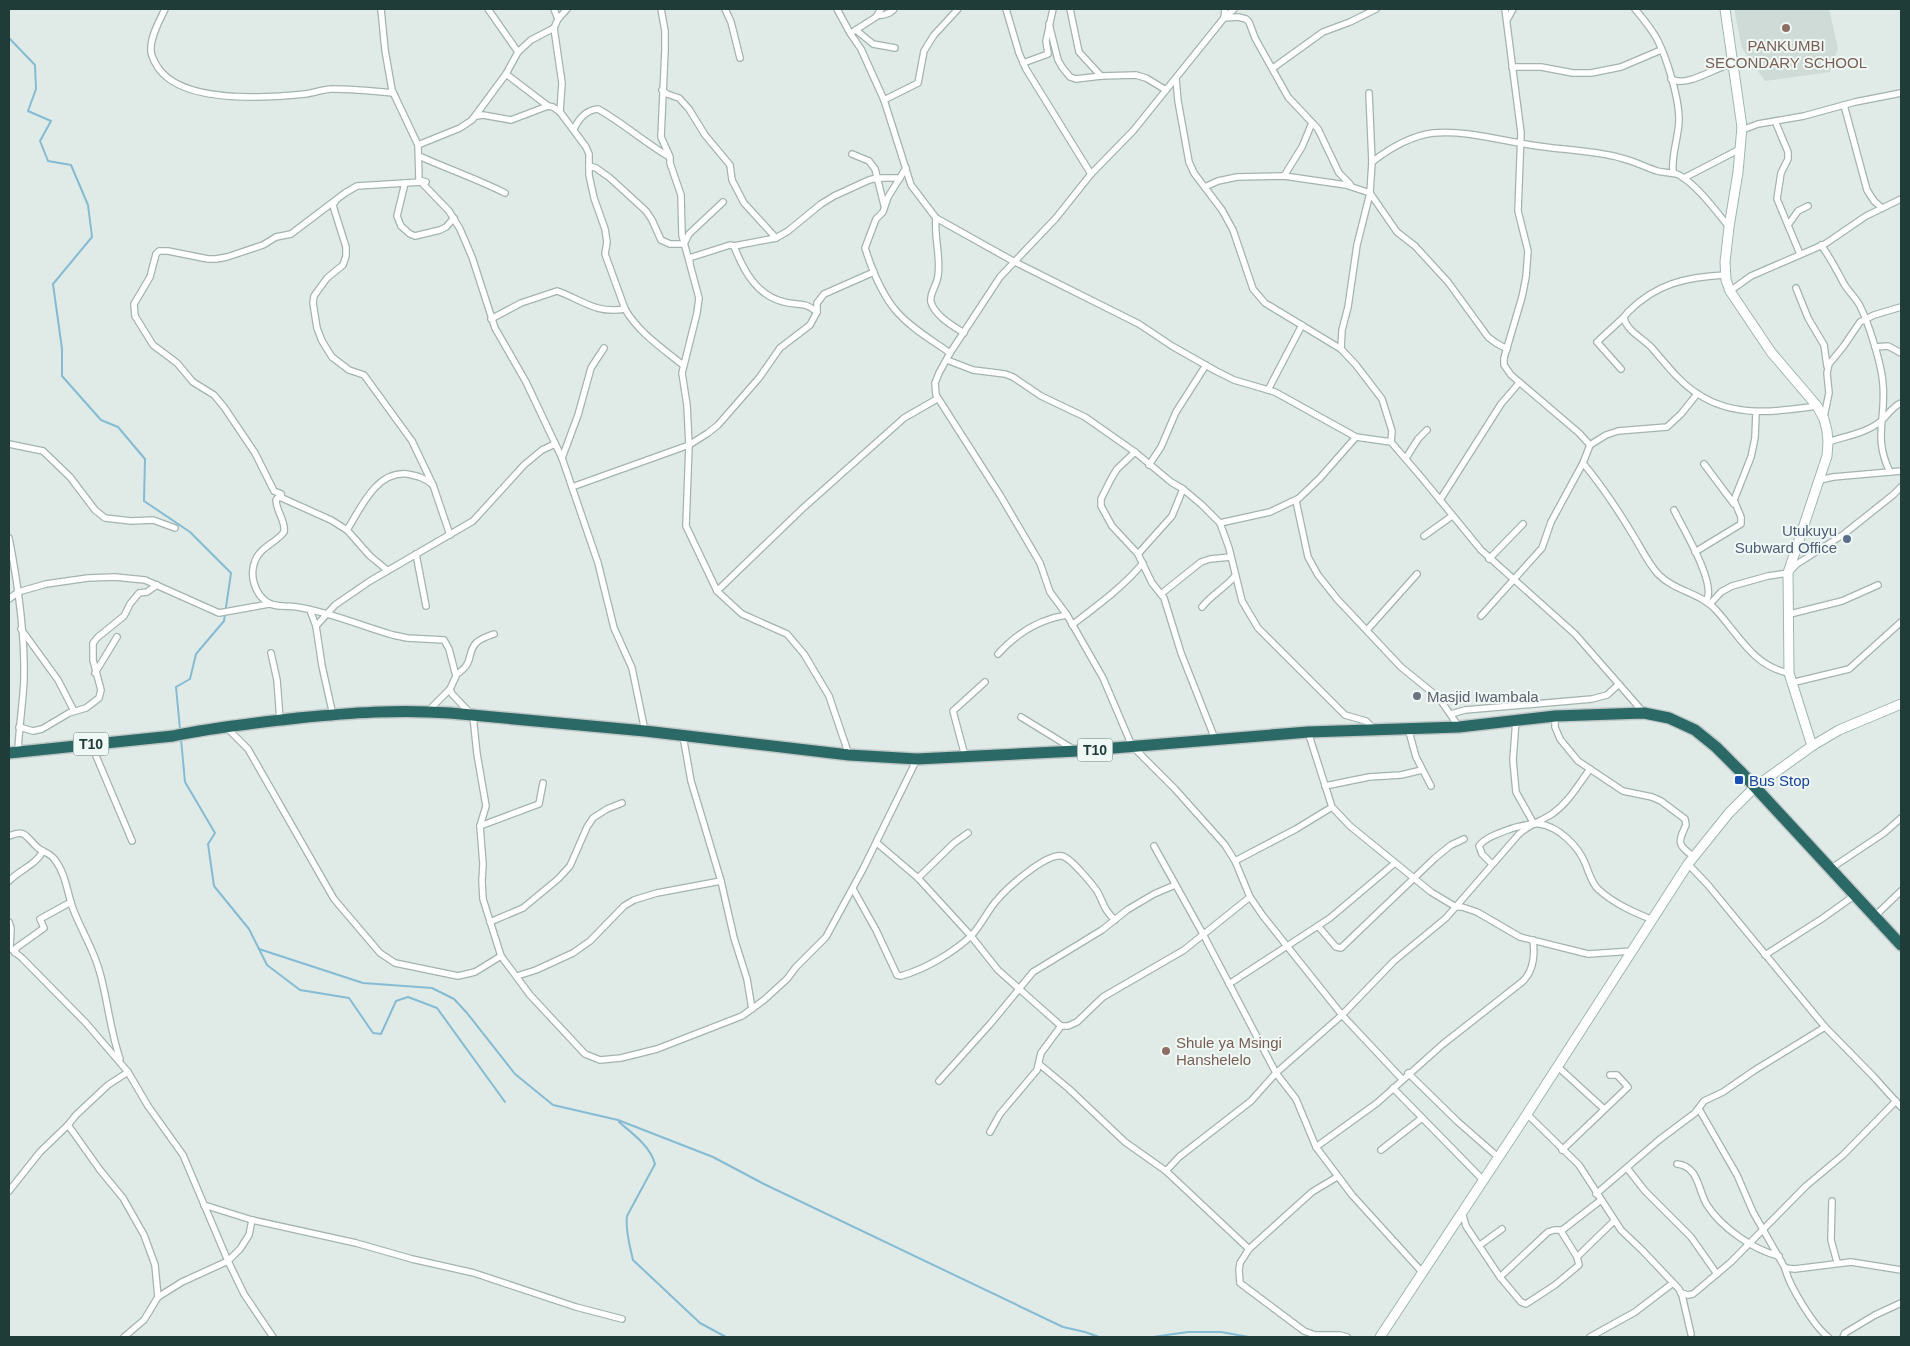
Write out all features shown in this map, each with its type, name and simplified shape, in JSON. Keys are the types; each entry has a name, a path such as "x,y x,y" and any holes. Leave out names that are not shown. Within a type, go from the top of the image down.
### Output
{"highway":[{"name":"T10","path":"13,752 173,736 195,731 280,720 372,712 428,711 645,731 849,755 917,759 1077,751 1308,732 1459,727 1555,716 1644,713 1669,718 1695,730 1722,752 1901,945"}],"street":[{"path":"166,9 154,38 151,51 157,65 167,78 189,89 210,94 258,96 307,94 330,89 393,93"},
{"path":"381,9 385,50 393,93 418,145 419,178 420,181 426,182"},
{"path":"488,9 518,52"},
{"path":"554,9 558,19"},
{"path":"560,112 562,83 554,28 558,19 567,9"},
{"path":"661,9 665,31 660,137 670,157 670,163 681,195 684,244 699,303 682,373 687,405 689,445 686,526 717,591 742,614 775,627 792,638 813,667 829,696 849,755"},
{"path":"725,9 732,22 740,58"},
{"path":"838,9 850,33 861,49 884,100 911,185 936,218 1014,261 1139,324 1172,346 1234,380 1275,392 1356,437 1391,442 1489,558 1571,630 1644,713"},
{"path":"850,33 880,12 882,16 892,12 894,9"},
{"path":"884,100 918,83 924,50 934,35 958,9"},
{"path":"1006,9 1023,63 1091,174"},
{"path":"1023,63 1048,54 1046,41 1053,9"},
{"path":"1070,9 1079,52 1101,76"},
{"path":"1224,18 1225,9"},
{"path":"1234,9 1224,18 1133,130 1091,174 1056,218 994,284 950,353 935,383 937,399 1000,495 1040,563 1050,592 1067,615 1108,687 1132,746 1225,845 1235,861 1250,897 1263,916 1342,1015 1402,1080"},
{"path":"1273,68 1323,32 1350,22 1376,9"},
{"path":"1505,9 1521,143 1518,211 1528,251 1528,263 1522,297 1506,349 1504,365 1507,371 1579,433 1590,445"},
{"path":"1507,22 1513,9"},
{"path":"1635,9 1657,39 1678,105 1679,120 1673,156 1673,173"},
{"path":"1725,9 1742,130 1738,172 1729,227 1725,275 1730,291 1771,352 1817,406 1824,419 1828,442 1827,456 1820,480 1788,573 1790,614 1789,673 1812,746"},
{"path":"1224,18 1235,16 1246,19 1290,100 1318,129 1339,173 1355,188"},
{"path":"1049,24 1058,60 1069,76 1076,79 1136,75 1146,78 1166,90"},
{"path":"418,145 460,128 476,116 506,74 518,52 531,40 554,28"},
{"path":"856,30 873,44 895,48"},
{"path":"1512,67 1541,67 1573,74 1596,73 1621,67 1661,50"},
{"path":"1671,79 1674,81 1687,81 1716,68 1732,64"},
{"path":"506,74 548,106 560,112 586,147 589,154 594,198 605,230 607,242 605,254 624,309 650,339 683,365"},
{"path":"1176,78 1188,162 1222,210 1233,230 1251,284 1259,298 1341,349 1356,365 1382,399 1392,431 1391,442"},
{"path":"662,90 679,98 689,109 705,135 730,165 732,180 744,203 776,238"},
{"path":"1341,349 1342,330 1348,307 1357,246 1370,194 1372,162 1369,93"},
{"path":"1742,130 1901,93"},
{"path":"1844,105 1867,190 1874,201 1882,208"},
{"path":"476,116 483,115 511,120 548,106"},
{"path":"574,129 578,121 585,114 598,109 614,117 653,148 670,157"},
{"path":"1776,121 1788,152 1788,159 1781,173 1776,197 1800,254"},
{"path":"1284,176 1302,147 1312,123"},
{"path":"1372,162 1390,149 1406,141 1433,133 1479,135 1606,155 1633,161 1658,172 1673,173 1684,178 1729,227"},
{"path":"1684,178 1740,149"},
{"path":"852,154 872,164 884,205 884,211 876,219 865,247 874,272 896,312 921,333 950,353"},
{"path":"419,156 449,170 470,176 504,193"},
{"path":"589,166 596,168 610,178 646,211 661,240 670,244 684,244"},
{"path":"884,205 906,168"},
{"path":"1205,187 1218,181 1236,177 1284,176 1326,181 1355,188 1370,194 1397,232 1415,246 1448,282 1488,337 1506,349"},
{"path":"690,262 689,258 730,245 734,246 776,238 834,196 877,178 900,178"},
{"path":"387,570 370,556 347,530 331,520 282,498 281,494 274,491 254,453 216,398 197,386 177,362 158,350 149,341 135,316 134,304 150,277 156,254 159,251 168,251 198,258 216,259 263,245 274,238 291,234 357,186 426,182"},
{"path":"426,182 423,184 454,218 472,256 491,319 526,382 562,458 598,563 614,628 632,668 645,731"},
{"path":"405,184 397,216 401,226 410,234 415,236 440,230 446,227 454,218"},
{"path":"338,198 333,204 346,247 346,256 342,266 327,278 314,296 313,303 317,328 322,341 332,357 349,370 364,374 412,441 433,486 450,535"},
{"path":"1730,291 1751,276 1821,246 1858,221 1901,199"},
{"path":"684,244 689,234 723,202"},
{"path":"1788,225 1798,211 1808,206"},
{"path":"936,218 938,273 930,300 934,308 945,320 964,333"},
{"path":"734,246 748,277 767,294 782,302 809,306 817,312"},
{"path":"1821,246 1858,303 1875,347 1884,386 1880,422 1881,450 1890,472"},
{"path":"572,486 689,445 718,425 768,367 780,348 806,330 817,312 817,303 824,294 874,272"},
{"path":"1621,369 1597,342 1634,306 1655,290 1693,278 1725,275"},
{"path":"1796,288 1808,318 1824,345 1828,368 1829,393 1824,419"},
{"path":"491,319 509,308 555,291 599,310 624,309"},
{"path":"1828,368 1857,325 1864,319 1901,307"},
{"path":"1624,317 1628,327 1646,342 1697,394 1724,407 1756,412 1817,406"},
{"path":"1268,390 1302,324"},
{"path":"1875,347 1888,346 1901,353"},
{"path":"562,458 578,415 591,368 604,348"},
{"path":"947,360 973,370 1005,374 1041,396 1085,417 1183,489 1220,523 1242,601 1264,634 1345,715 1366,721 1374,729"},
{"path":"1149,465 1161,448 1176,412 1206,365"},
{"path":"1440,500 1454,475 1501,404 1519,382"},
{"path":"1481,616 1542,548 1549,526 1583,463 1590,445 1618,430 1667,427 1681,414 1697,394"},
{"path":"717,591 802,509 904,418 937,399"},
{"path":"1828,442 1866,430 1880,422 1901,402"},
{"path":"1734,504 1736,493 1753,450 1756,412"},
{"path":"1406,458 1418,439 1427,430"},
{"path":"1220,523 1270,512 1297,499 1320,478 1356,437"},
{"path":"9,444 43,451 70,477 95,510 105,518 131,521 153,520 175,528"},
{"path":"316,626 326,614 346,597 387,570 476,519 536,454 555,444"},
{"path":"1135,452 1114,474 1103,492 1100,503 1104,515 1112,526 1138,554 1152,583 1166,603 1181,653 1215,739"},
{"path":"1583,463 1610,498 1659,575 1672,586 1708,602 1745,646 1762,662 1776,671 1789,673"},
{"path":"1695,552 1740,524 1741,517 1734,504 1704,464"},
{"path":"1820,480 1832,477 1901,471"},
{"path":"347,530 374,490 384,479 401,474 412,475 427,480 433,486"},
{"path":"1708,602 1732,586 1768,576 1788,573 1797,564 1844,534 1888,500 1901,487"},
{"path":"1138,554 1172,516 1183,489"},
{"path":"269,604 257,590 253,578 253,570 258,554 284,532 285,527 276,504 276,500 281,494"},
{"path":"1297,499 1295,506 1310,562 1337,600 1401,667 1432,692 1451,714 1459,727"},
{"path":"1674,510 1695,552 1710,589 1708,602"},
{"path":"1424,536 1452,516"},
{"path":"1489,558 1523,524"},
{"path":"9,538 17,576 24,678 19,727 13,752"},
{"path":"416,554 426,606"},
{"path":"1161,594 1202,562 1210,559 1231,557"},
{"path":"1072,624 1109,597 1134,574 1143,562"},
{"path":"9,574 17,576"},
{"path":"1367,630 1417,574"},
{"path":"1202,607 1208,599 1225,587 1235,576"},
{"path":"9,599 18,592 46,584 88,578 130,578 157,584 219,613 269,604 310,610 407,638 444,640 450,648 457,674"},
{"path":"19,727 33,730 42,729 74,711 86,708 100,697 101,690 95,673 92,654 94,641 124,616 130,604 139,593 147,592 157,584"},
{"path":"1790,614 1842,601 1878,585"},
{"path":"310,610 316,626 322,666 333,715"},
{"path":"998,654 1012,640 1030,629 1054,617 1067,615"},
{"path":"1791,683 1849,669 1901,622"},
{"path":"22,629 58,680 74,711"},
{"path":"428,711 450,689 457,674 470,660 475,644 494,634"},
{"path":"95,673 117,637"},
{"path":"272,653 278,684 277,699 280,720"},
{"path":"966,758 953,712 985,682"},
{"path":"1451,714 1465,710 1592,699 1607,695 1619,684"},
{"path":"450,689 452,694 473,716 486,806 480,826 483,899 501,956 530,995 585,1054 600,1060 621,1058 657,1049 742,1016 787,979 796,967 826,937 877,843 917,759"},
{"path":"1380,1337 1691,860 1734,807 1755,787 1812,746 1839,730 1901,704"},
{"path":"1555,716 1560,739 1572,754 1590,769 1623,791 1656,798 1675,811 1686,822 1680,838 1680,844 1691,860 1765,955 1825,1027 1901,1107"},
{"path":"1021,717 1077,751"},
{"path":"1516,720 1513,760 1516,789 1534,824"},
{"path":"226,727 248,749 334,899 380,953 395,963 458,976 475,972 501,956"},
{"path":"1408,728 1422,770 1430,786"},
{"path":"1308,732 1332,807 1350,826 1431,892 1456,907 1477,912 1516,935 1533,940 1588,954 1633,951"},
{"path":"683,736 691,780 721,881 734,938 747,978 752,1009"},
{"path":"91,744 132,841"},
{"path":"1166,1171 1179,1157 1251,1101 1276,1073 1342,1015 1394,961 1446,918 1519,834 1525,828 1554,813 1568,800 1590,769"},
{"path":"1325,786 1363,778 1402,775 1422,770"},
{"path":"480,826 538,805 543,783"},
{"path":"490,922 522,908 558,879 570,866 587,826 593,818 607,808 622,803"},
{"path":"1235,861 1296,829 1332,807"},
{"path":"1830,869 1884,833 1901,818"},
{"path":"1492,864 1482,852 1480,844 1502,832 1534,824 1546,826 1554,829 1574,846 1585,862 1593,883 1612,900 1628,910 1652,920"},
{"path":"9,836 22,833 57,861 71,902 96,959 115,1046 120,1059 148,1106 183,1155 244,1294 273,1337"},
{"path":"918,878 954,843 968,833"},
{"path":"1318,926 1337,948 1341,948 1413,877 1451,845 1464,839"},
{"path":"877,843 918,878 971,936 990,961 1061,1026 1068,1026 1077,1022 1104,997 1184,950 1250,897"},
{"path":"1154,846 1203,934 1276,1073 1296,1099 1316,1147 1337,1177 1422,1272"},
{"path":"9,881 39,859 43,851"},
{"path":"853,889 899,976 912,972 945,955 971,936 998,899 1028,871 1041,862 1062,856 1075,866 1098,892 1104,908 1115,920"},
{"path":"1229,984 1318,926 1395,863"},
{"path":"517,976 536,970 573,953 590,941 624,906 634,900 657,893 721,881"},
{"path":"939,1081 991,1024 1018,988 1033,972 1102,930 1127,910 1154,894 1175,885"},
{"path":"1875,916 1901,891"},
{"path":"1765,955 1824,918 1855,895"},
{"path":"11,949 16,948 43,928 40,919 71,902"},
{"path":"9,922 11,928 11,949 86,1023 128,1072"},
{"path":"1316,1147 1353,1121 1408,1073 1526,978 1534,956 1533,940"},
{"path":"990,1132 1000,1114 1037,1070 1045,1045 1061,1026"},
{"path":"1596,1194 1659,1140 1700,1109 1705,1100 1722,1092 1825,1027"},
{"path":"1039,1064 1068,1088 1125,1142 1166,1171 1249,1249"},
{"path":"1557,1066 1604,1109"},
{"path":"9,1191 40,1152 76,1115 103,1090 128,1072"},
{"path":"1408,1073 1457,1122 1498,1157"},
{"path":"1562,1150 1628,1087 1617,1075 1610,1075"},
{"path":"1393,1088 1482,1180"},
{"path":"1681,1293 1693,1294 1717,1274 1896,1101"},
{"path":"1700,1109 1737,1175 1753,1212 1785,1268 1789,1280 1812,1319 1828,1337"},
{"path":"1527,1114 1583,1170 1596,1194 1621,1230 1681,1293 1691,1334"},
{"path":"1381,1150 1422,1118"},
{"path":"68,1125 100,1170 123,1198 141,1230 155,1265 158,1298"},
{"path":"1678,1164 1687,1166 1695,1176 1707,1204 1719,1220 1750,1244 1778,1256"},
{"path":"1627,1168 1645,1191 1691,1237 1717,1274"},
{"path":"1337,1177 1312,1192 1249,1249 1238,1270 1240,1283 1304,1332 1347,1337"},
{"path":"1500,1276 1548,1232 1561,1230 1600,1200"},
{"path":"1832,1201 1831,1240 1837,1262"},
{"path":"204,1205 252,1220 356,1243 412,1259 474,1273 576,1307 622,1318"},
{"path":"1462,1212 1466,1226 1500,1276 1521,1302 1527,1304 1579,1266 1580,1263 1561,1230"},
{"path":"124,1337 144,1320 158,1298 182,1282 228,1261 240,1249 249,1235 252,1220"},
{"path":"1577,1257 1614,1221"},
{"path":"1480,1245 1502,1229"},
{"path":"1785,1268 1803,1268 1837,1262 1860,1262 1901,1270"},
{"path":"1590,1337 1635,1312 1673,1283"},
{"path":"1842,1337 1845,1333 1875,1315 1901,1303"}],"shaded area":[{"name":"PANKUMBI SECONDARY SCHOOL","path":"1734,9 1829,9 1838,48 1830,72 1765,81 1742,48"}],"waterway":[{"path":"9,38 35,65 36,89 28,111 51,121 40,141 48,161 71,165 88,205 92,237 53,284 62,349 62,376 101,420 118,427 145,459 144,501 190,532 231,573 224,621 196,654 190,679 176,687 180,729"},
{"path":"181,739 185,782 215,833 208,844 214,886 249,929 267,965 300,990 349,998 373,1033 381,1034 396,1001 408,997 437,1008 505,1102"},
{"path":"259,949 363,983 432,988 454,999 515,1074 553,1105 618,1120 713,1157 764,1184 1063,1327 1099,1337"},
{"path":"619,1122 645,1146 655,1164 627,1216 627,1233 633,1260 700,1323 726,1337"},
{"path":"1153,1337 1188,1332 1221,1332 1249,1337"}],"place":[{"name":"PANKUMBI SECONDARY SCHOOL","path":"1786,28"},
{"name":"Utukuyu Subward Office","path":"1847,539"},
{"name":"Masjid Iwambala","path":"1417,696"},
{"name":"Bus Stop","path":"1739,780"},
{"name":"Shule ya Msingi Hanshelelo","path":"1166,1051"}]}
